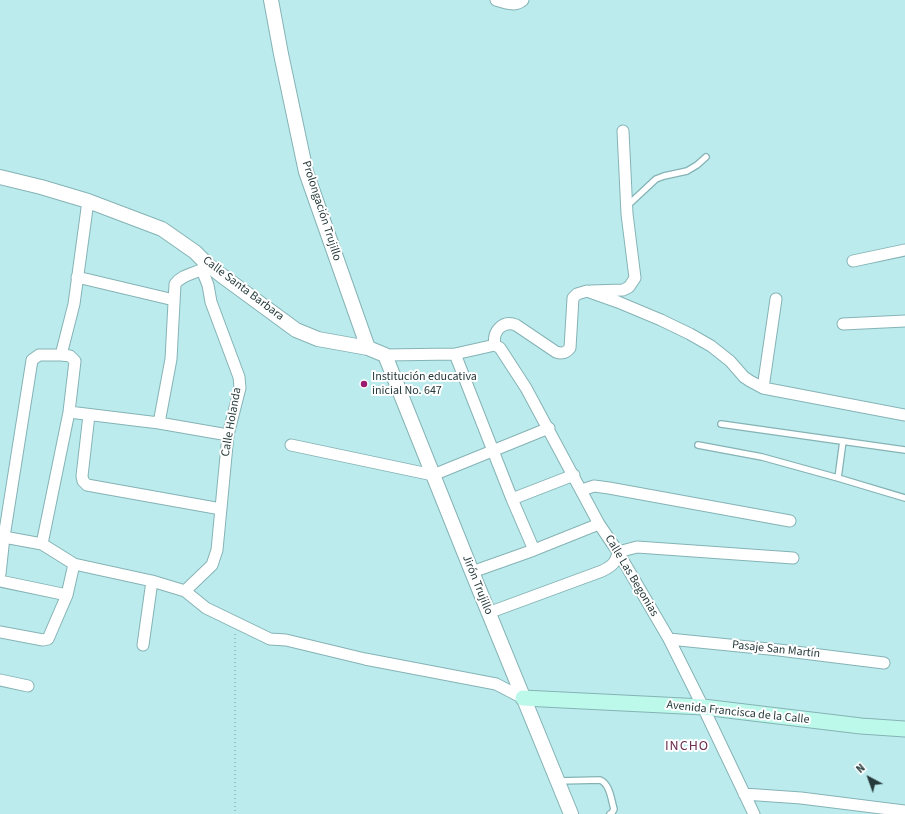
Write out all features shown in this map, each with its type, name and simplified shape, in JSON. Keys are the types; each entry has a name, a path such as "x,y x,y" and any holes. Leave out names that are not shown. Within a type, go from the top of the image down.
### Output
{"main road":[{"name":"Avenida Francisca de la Calle","path":"523,698 703,707 861,726 905,729"}],"street":[{"name":"Prolongación Trujillo","path":"271,0 306,172 368,348"},
{"path":"496,0 512,5 518,4 523,0"},
{"path":"495,345 497,330 502,325 509,323 516,325 556,352 566,352 570,348 573,298 577,294 587,292 624,290 633,282 635,278 626,206 623,131"},
{"name":"Calle Santa Barbara","path":"0,178 41,187 88,201 162,229 195,252 205,268 221,275 296,330 318,339 368,348 386,355 455,354 495,345"},
{"path":"60,355 74,304 88,201"},
{"path":"853,261 905,250"},
{"path":"159,423 170,359 175,284 183,276 205,268"},
{"name":"Calle Holanda","path":"185,591 212,565 217,550 228,435 240,388 239,377 211,302 205,268"},
{"path":"208,285 214,278 221,275"},
{"path":"77,277 174,300"},
{"path":"587,292 618,302 695,336 720,353 750,381 764,388 905,415"},
{"path":"764,388 776,299"},
{"path":"843,324 905,321"},
{"name":"Calle Las Begonias","path":"495,345 500,348 526,388 549,428 599,524 618,552 668,639 703,707 754,814"},
{"path":"455,354 512,499 534,550"},
{"path":"0,574 4,537 32,360 39,355 70,356 75,361 69,412 42,544"},
{"name":"Jirón Trujillo","path":"386,355 488,612 571,814"},
{"path":"69,412 89,416 159,423 228,435"},
{"path":"89,416 82,476 83,481 87,485 221,509"},
{"path":"291,444 433,475 549,428"},
{"path":"512,499 574,475"},
{"path":"582,490 594,486 609,488 790,521"},
{"path":"472,572 534,550 599,524"},
{"path":"4,537 42,544 74,564 152,580 185,591 206,608 270,638 286,640 365,659 496,684 523,698"},
{"path":"488,612 612,567 616,562 618,552 637,547 792,558"},
{"path":"0,632 43,640 48,639 67,595 74,564"},
{"path":"143,645 152,580"},
{"path":"0,581 67,595"},
{"name":"Pasaje San Martín","path":"668,639 779,650 884,663"},
{"path":"0,680 28,686"},
{"path":"744,794 800,798 905,810"}],"lane":[{"path":"626,206 656,179 687,171 706,157"},
{"path":"721,424 905,450"},
{"path":"838,478 843,441"},
{"path":"698,446 762,457 905,498"},
{"path":"557,781 600,780 605,782 614,809 610,814"}],"path":[{"path":"235,622 235,814"}],"place":[{"name":"Institución educativa inicial No. 647","path":"364,384"}],"district":[{"name":"INCHO","path":"687,747"}]}
